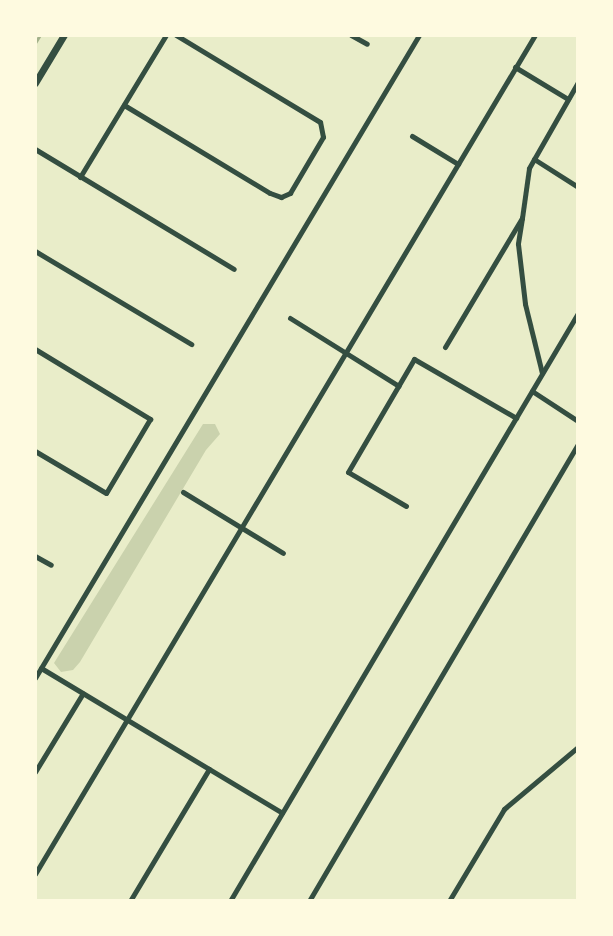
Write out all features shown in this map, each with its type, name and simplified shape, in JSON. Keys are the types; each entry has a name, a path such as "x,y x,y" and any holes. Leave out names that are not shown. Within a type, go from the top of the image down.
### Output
{"street":[{"path":"35,83 64,35"},
{"path":"80,177 166,35"},
{"path":"124,105 281,197 290,193 323,137 323,126 316,119 176,35"},
{"path":"351,35 367,44"},
{"path":"35,678 419,35"},
{"path":"35,874 535,35"},
{"path":"515,66 568,99"},
{"path":"542,373 525,304 518,244 527,201 527,177 534,159 578,82"},
{"path":"412,136 458,164"},
{"path":"35,149 234,269"},
{"path":"534,159 578,187"},
{"path":"445,347 522,218"},
{"path":"35,251 191,344"},
{"path":"230,901 578,313"},
{"path":"290,318 399,386"},
{"path":"35,349 150,419 106,493 35,451"},
{"path":"406,506 348,472 414,359 516,418"},
{"path":"532,391 578,421"},
{"path":"309,901 578,444"},
{"path":"183,492 283,553"},
{"path":"35,555 51,565"},
{"path":"41,668 282,813"},
{"path":"35,772 83,693"},
{"path":"449,901 504,809 578,747"},
{"path":"130,901 209,769"}],"green space":[{"path":"203,424 215,424 220,434 206,450 80,662 73,670 61,672 54,663"}],"waterway":[{"path":"35,43 40,35"}]}
